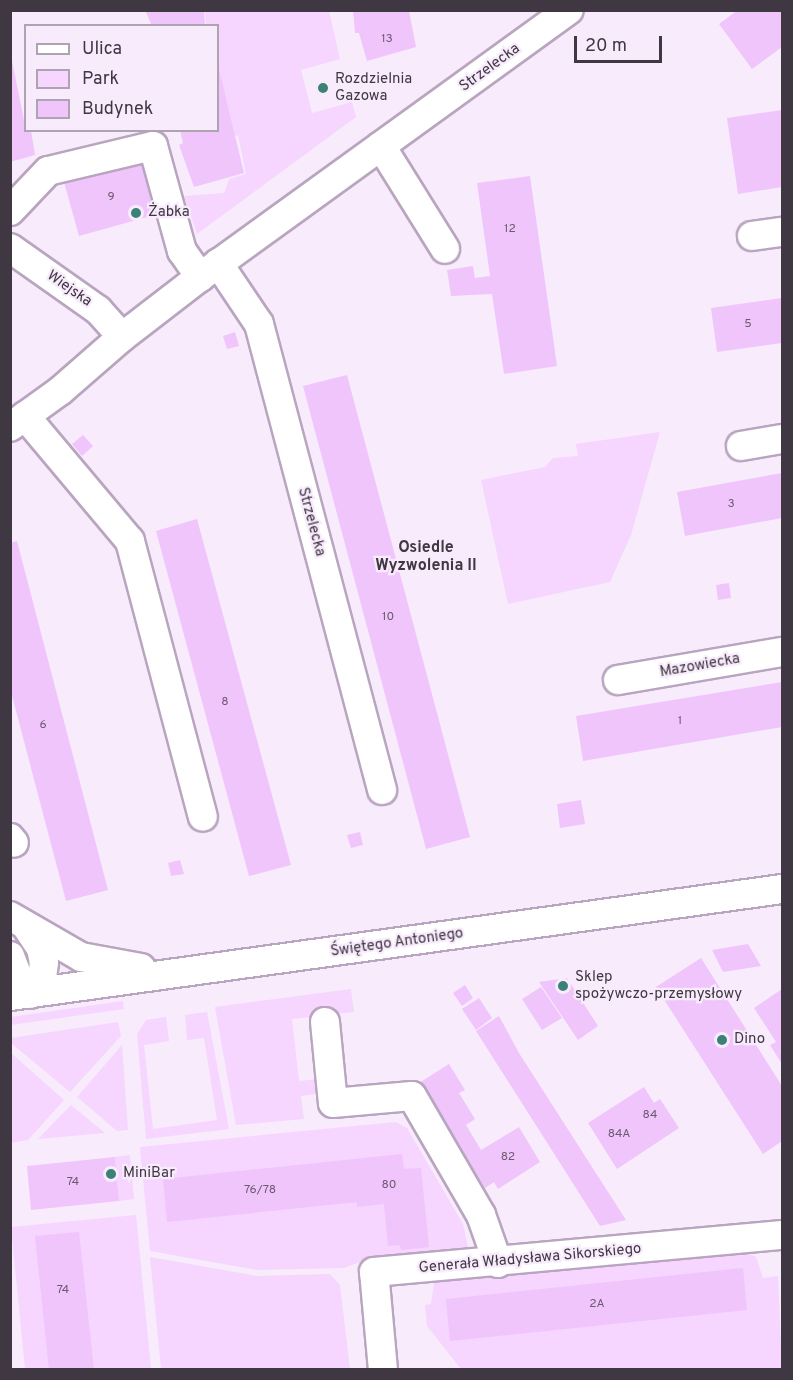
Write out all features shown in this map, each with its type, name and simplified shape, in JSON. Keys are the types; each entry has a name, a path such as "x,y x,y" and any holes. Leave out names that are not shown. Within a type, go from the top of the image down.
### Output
{"street":[{"name":"Strzelecka","path":"203,817 130,541 18,421 60,391 122,337 209,270 569,10"},
{"path":"10,212 48,171 153,146 182,251 209,270"},
{"path":"381,146 446,249"},
{"path":"752,236 783,232"},
{"name":"Wiejska","path":"10,248 98,310 122,337"},
{"name":"Strzelecka","path":"209,270 259,324 382,790"},
{"path":"741,446 783,439"},
{"name":"Mazowiecka","path":"618,680 783,652"},
{"name":"Świętego Antoniego","path":"21,995 783,889"},
{"path":"19,923 81,957 166,975"},
{"path":"10,956 18,977 21,995 42,978 44,963 41,948 19,923"},
{"path":"325,1022 333,1103 412,1096 481,1215 498,1263"},
{"name":"Generała Władysława Sikorskiego","path":"383,1370 374,1272 498,1263 783,1234"}],"green space":[{"path":"205,11 329,11 340,59 301,70 312,113 352,102 356,117 197,234 184,196 224,193 229,179 246,174 238,135 235,136 219,71 219,24 206,24"},
{"path":"660,432 631,535 610,582 508,604 481,480 545,467 553,458 578,456 576,444"},
{"path":"351,989 354,1012 292,1019 299,1081 320,1079 315,1094 301,1096 304,1119 236,1125 215,1007"},
{"path":"123,1001 124,1009 11,1025 11,1017"},
{"path":"207,1012 229,1129 146,1139 137,1034 146,1020 166,1017 169,1041 144,1045 153,1129 217,1120 204,1038 187,1040 185,1015"},
{"path":"118,1022 121,1036 70,1092 11,1043 11,1038"},
{"path":"122,1045 128,1130 117,1131 77,1097"},
{"path":"11,1053 64,1100 28,1140 11,1143"},
{"path":"71,1105 105,1133 38,1139"},
{"path":"396,1122 407,1128 463,1224 469,1252 368,1259 344,1268 257,1270 150,1251 140,1147"},
{"path":"130,1155 134,1199 119,1201 115,1157"},
{"path":"136,1215 151,1369 25,1369 11,1227"},
{"path":"739,1250 756,1257 763,1278 778,1276 782,1369 461,1369 427,1326 425,1305 431,1304 434,1283 444,1279"},
{"path":"150,1257 257,1276 330,1274 340,1285 350,1369 161,1369"}],"building":[{"path":"145,10 204,10 205,24 151,24"},
{"path":"353,10 409,11 416,47 367,61 359,33 355,33"},
{"path":"738,10 782,10 782,47 752,69 719,24"},
{"path":"10,51 24,120 24,132 31,132 35,155 10,162"},
{"path":"219,69 244,173 194,187 179,145 183,143 180,132 219,132"},
{"path":"782,110 782,187 738,194 727,118"},
{"path":"143,159 158,214 79,236 64,182"},
{"path":"530,176 557,366 504,374 492,294 451,296 447,270 473,266 475,278 490,276 477,183"},
{"path":"782,298 782,343 717,352 711,308"},
{"path":"235,332 239,346 227,349 223,336"},
{"path":"347,375 470,837 426,849 303,386"},
{"path":"83,435 93,446 82,456 72,444"},
{"path":"782,473 782,518 685,536 677,492"},
{"path":"197,519 291,865 249,876 156,531"},
{"path":"17,541 108,890 66,901 10,688 10,543"},
{"path":"729,583 731,598 718,600 716,585"},
{"path":"782,682 782,727 583,761 576,716"},
{"path":"581,800 585,824 560,828 557,804"},
{"path":"360,832 363,845 351,848 347,835"},
{"path":"180,860 184,874 171,876 168,863"},
{"path":"748,944 761,966 723,972 712,950"},
{"name":"Dino","path":"701,958 782,1086 782,1141 763,1154 656,987"},
{"path":"567,978 598,1026 578,1040 539,982"},
{"path":"465,985 473,998 462,1006 453,993"},
{"path":"541,987 562,1018 542,1030 522,999"},
{"path":"782,989 782,1064 770,1045 776,1042 754,1008"},
{"path":"479,998 492,1018 476,1030 462,1009"},
{"path":"499,1016 519,1053 626,1220 600,1226 476,1031"},
{"path":"449,1064 465,1090 459,1093 475,1119 466,1125 481,1150 519,1127 540,1162 498,1189 494,1182 485,1188 419,1083"},
{"path":"644,1087 654,1103 660,1099 679,1128 617,1169 588,1123"},
{"path":"402,1154 404,1169 421,1168 429,1247 401,1250 400,1245 388,1246 384,1204 357,1207 357,1202 167,1222 163,1179"},
{"path":"115,1157 119,1201 31,1210 27,1166"},
{"path":"79,1232 94,1370 49,1370 35,1236"},
{"path":"743,1268 747,1310 450,1341 446,1299"}],"place":[{"name":"Rozdzielnia Gazowa","path":"323,88"},
{"name":"Żabka","path":"136,213"},
{"name":"Sklep spożywczo-przemysłowy","path":"563,986"},
{"name":"Dino","path":"722,1040"},
{"name":"MiniBar","path":"111,1174"}],"district":[{"name":"Osiedle Wyzwolenia II","path":"426,557"}]}
